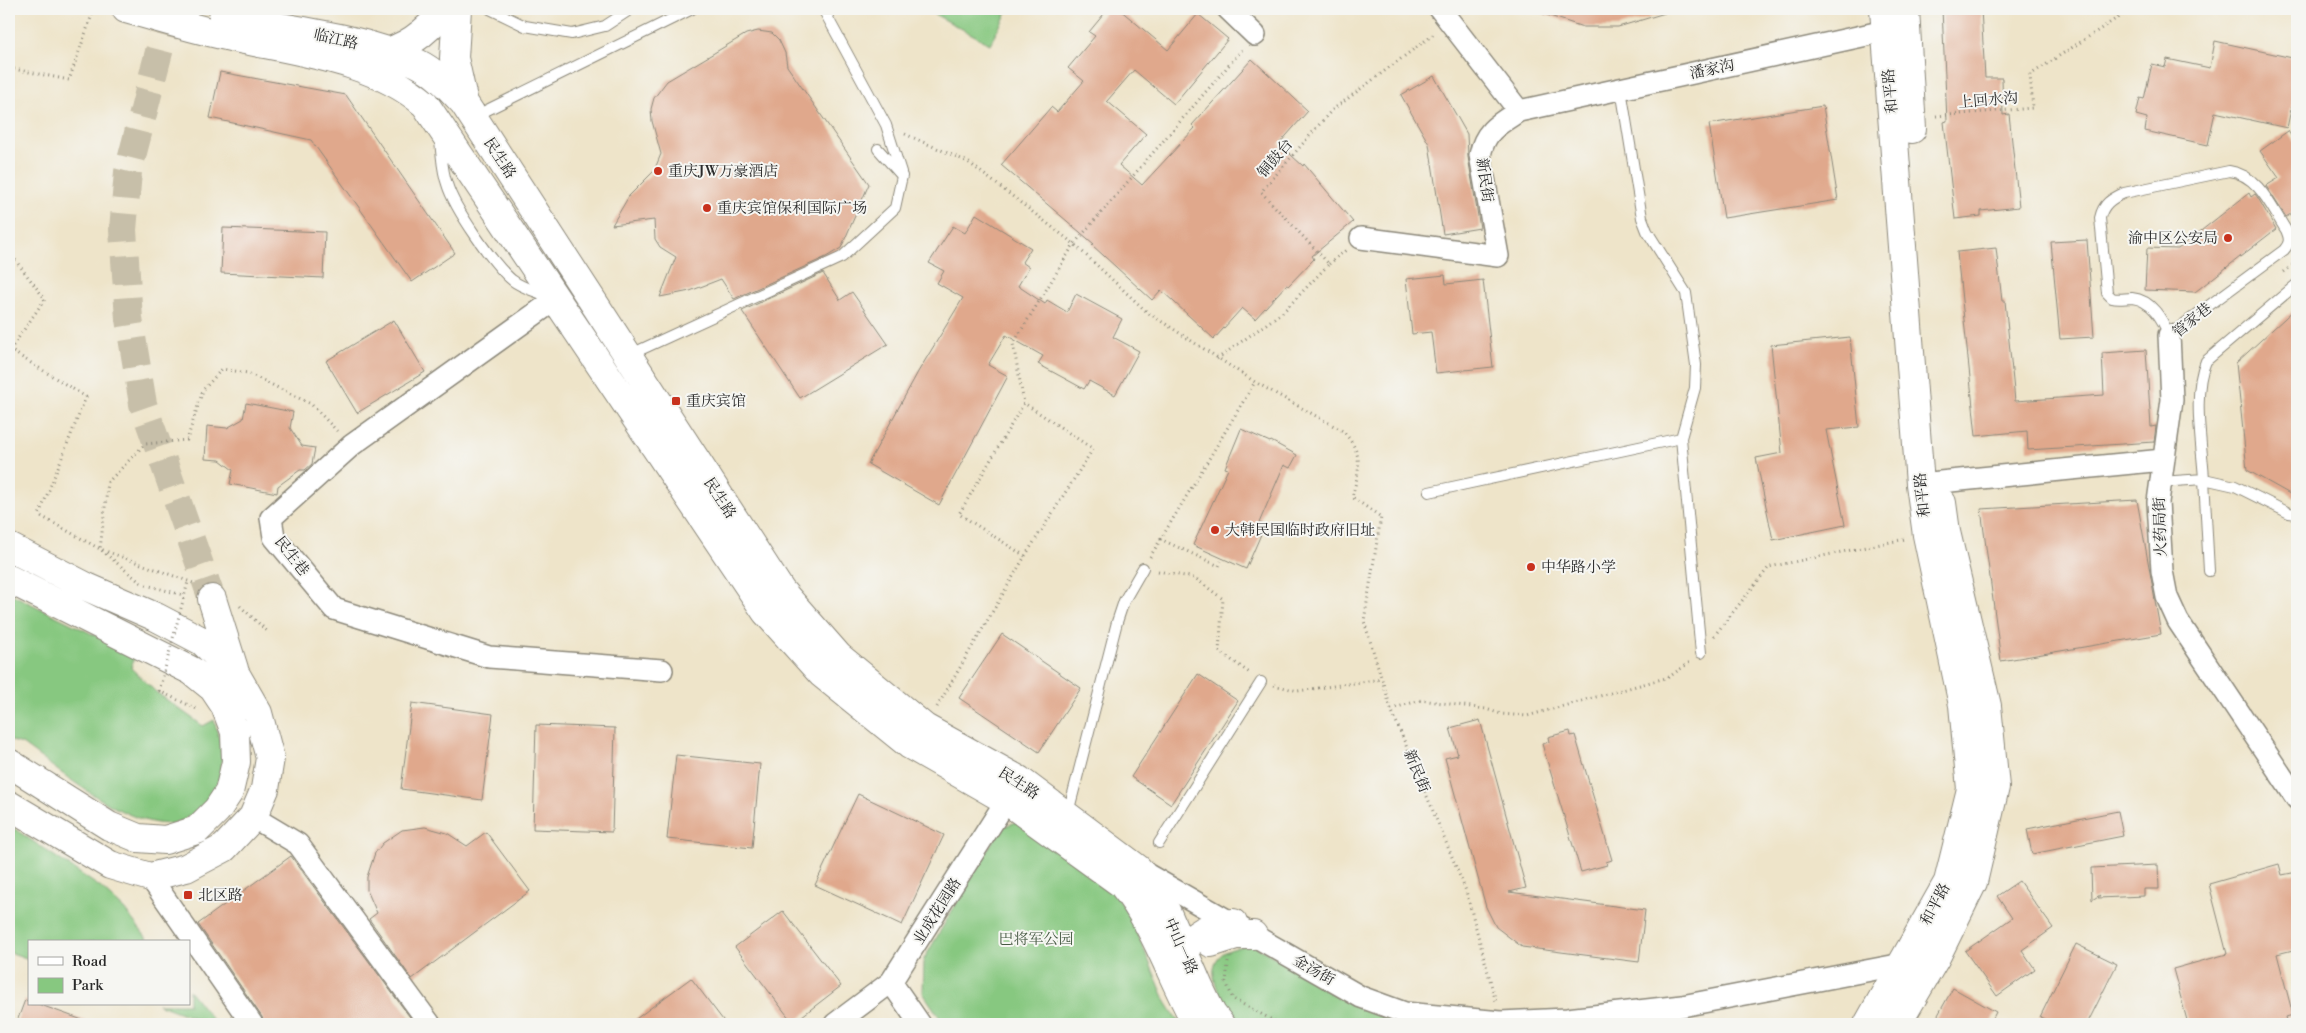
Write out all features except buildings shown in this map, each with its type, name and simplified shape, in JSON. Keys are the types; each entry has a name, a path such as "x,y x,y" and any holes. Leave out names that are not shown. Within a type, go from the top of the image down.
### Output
{"main road":[{"name":"临江路","path":"126,9 216,34 340,61"},
{"name":"临江路","path":"193,9 217,16 345,40 388,52 418,64 443,81 468,110"},
{"path":"340,61 388,52 420,37 445,9"},
{"name":"民生路","path":"457,9 454,58 468,110 781,591 838,656 925,728 1130,876"},
{"name":"和平路","path":"1868,1024 1948,882 1971,789 1963,705 1927,535 1930,484 1911,118 1895,19"},
{"name":"和平路","path":"1895,19 1930,484 1946,532 1987,706 1995,787 1974,882 1935,959 1897,1024"},
{"name":"民生路","path":"340,61 398,83 425,104 437,119 766,612 814,666 910,745 1067,816 1130,876"},
{"path":"9,547 87,587 156,617 202,641 236,673"},
{"path":"9,579 192,671 213,688 225,706 235,732 236,762 229,792 218,810 197,830 165,840 138,838 109,826 9,763"},
{"path":"9,805 110,865 150,877 186,868 224,848 253,817 265,789 270,758 258,713 236,673 215,595"},
{"path":"192,671 186,647 202,641"},
{"name":"中山一路","path":"1130,876 1154,889 1183,952"},
{"name":"中山一路","path":"1130,876 1134,899 1146,921 1190,990 1220,1024"},
{"path":"1190,990 1179,976 1183,952 1198,933 1217,924 1243,929"},
{"path":"1190,990 1201,953 1209,944 1236,935 1243,929"},
{"name":"中山一路","path":"1190,990 1197,1024"}],"street":[{"path":"1228,9 1255,35"},
{"path":"1445,16 1519,111"},
{"name":"潘家沟","path":"1519,111 1621,89 1895,19"},
{"name":"新民街","path":"1361,238 1498,256 1480,154 1483,140 1494,127 1519,111"},
{"name":"民生巷","path":"556,299 352,446 272,518 274,537 334,609 489,657 662,670"},
{"name":"管家巷","path":"2164,460 2172,400 2169,335"},
{"path":"1930,484 2164,460"},
{"name":"火药局街","path":"2164,460 2158,502 2162,571 2167,597 2178,621 2297,799"},
{"name":"业成花园路","path":"836,1024 891,982 1012,790"},
{"path":"253,817 298,844 430,1024"},
{"name":"金汤街","path":"1130,876 1243,929 1361,997 1384,1007 1404,1013 1503,1023"},
{"path":"150,877 252,1024"},
{"path":"1503,1023 1567,1019 1682,1006 1903,963 1935,959"},
{"path":"891,982 920,1024"}],"lane":[{"path":"490,9 525,26 572,34 605,26 631,9"},
{"path":"468,110 692,9"},
{"path":"628,356 842,257 895,208 902,176 886,125 823,9"},
{"path":"1621,89 1642,218 1647,231 1686,293 1696,365 1695,388 1680,438 1701,653"},
{"path":"878,149 902,176"},
{"name":"管家巷","path":"2229,171 2239,172 2257,184 2289,237 2289,244 2284,250 2169,335 2162,319 2150,305 2139,300 2112,298 2107,293 2100,218 2102,210 2113,198 2124,193 2229,171"},
{"path":"2209,571 2199,390 2200,373 2206,361 2297,284"},
{"path":"1429,492 1680,438"},
{"path":"2160,482 2204,479 2234,486 2289,513 2297,514"},
{"path":"1067,816 1117,622 1124,601 1143,568"},
{"path":"1159,843 1262,682"}],"path":[{"path":"9,68 69,80 94,9"},
{"name":"上回水沟","path":"1911,118 2033,108 2030,75 2131,9"},
{"name":"铜鼓台","path":"1217,359 1283,312 1329,264 1261,192 1331,111 1445,16"},
{"path":"1025,556 960,514 1024,403 1013,344 1074,244 1255,35"},
{"path":"886,125 968,162 1074,244 1147,312 1255,382 1143,568 1195,578 1223,599 1219,650 1262,682 1298,691 1382,679"},
{"path":"9,252 45,300 10,350 86,397 39,515 100,549 188,582 215,595 268,632"},
{"path":"100,549 108,482 145,444 188,440 203,390 222,369 248,372 311,404 352,446"},
{"name":"新民街","path":"1255,382 1343,431 1354,443 1360,458 1358,476 1352,497 1381,517 1364,622 1392,709 1466,890 1503,1023"},
{"path":"925,728 1025,556 1093,449 1024,403"},
{"path":"1392,709 1420,700 1479,707 1501,714 1527,716 1670,678 1701,653 1769,567 1927,535"},
{"path":"1160,539 1219,566 1221,561"},
{"path":"100,549 141,583 183,595"},
{"path":"188,582 159,691 203,712"},
{"path":"1234,957 1228,962 1226,982 1234,999 1280,1024"}],"green space":[{"path":"925,9 1009,9 990,44"},
{"path":"9,593 135,655 131,668 156,692 203,726 214,720 220,743 222,764 220,774 211,794 194,813 175,823 157,823 137,818 75,783 22,744 9,740"},
{"name":"巴将军公园","path":"1017,822 1108,883 1130,916 1166,1002 1180,1024 944,1024 923,993 924,959 1001,827"},
{"path":"9,825 100,887 124,909 148,940 28,940 28,959 9,952"},
{"path":"1251,944 1379,1015 1439,1024 1243,1024 1229,1010 1223,1000 1214,978 1214,968 1217,959 1225,952"},
{"path":"190,991 216,1024 210,1024 163,1006 190,1006"}],"tunnel":[{"path":"170,9 128,172 123,230 129,319 143,404 212,599"}],"place":[{"name":"重庆JW万豪酒店","path":"658,171"},
{"name":"重庆宾馆保利国际广场","path":"707,208"},
{"name":"渝中区公安局","path":"2228,238"},
{"name":"重庆宾馆","path":"676,401"},
{"name":"大韩民国临时政府旧址","path":"1215,530"},
{"name":"中华路小学","path":"1531,567"},
{"name":"北区路","path":"188,895"}]}
